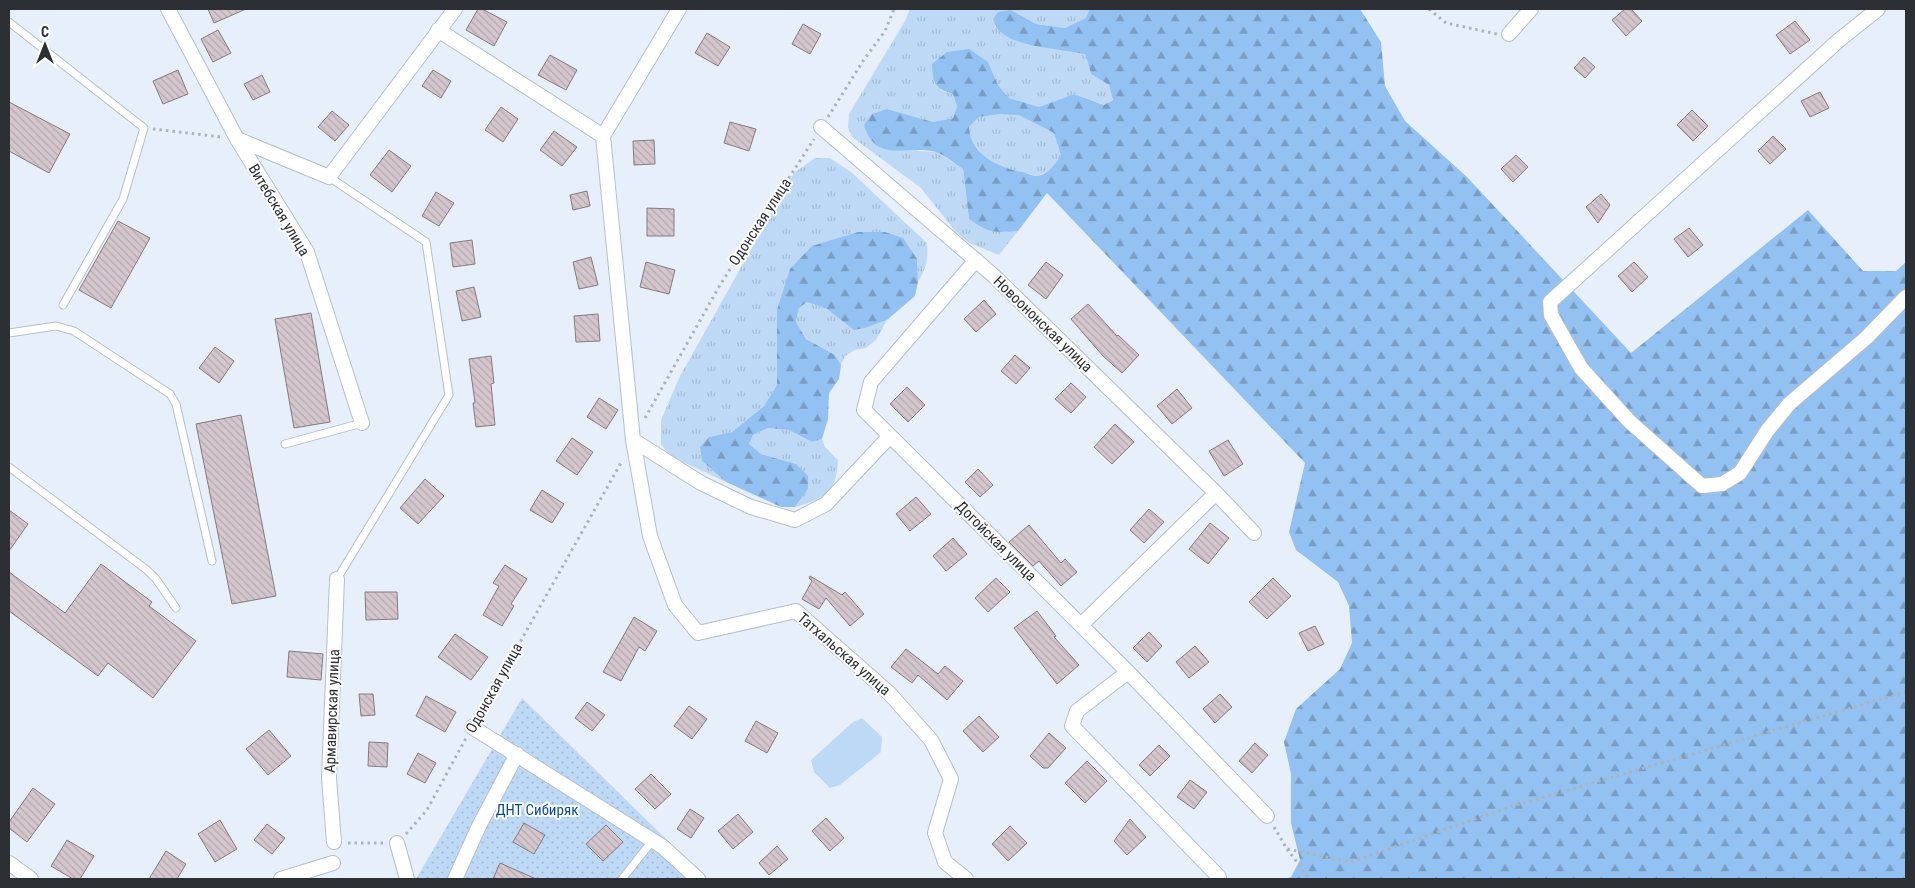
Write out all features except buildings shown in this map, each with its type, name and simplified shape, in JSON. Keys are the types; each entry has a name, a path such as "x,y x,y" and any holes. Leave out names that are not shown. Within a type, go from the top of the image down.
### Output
{"street":[{"name":"Витебская улица","path":"168,9 237,139 307,252 362,423"},
{"path":"237,139 329,177 455,9"},
{"path":"679,9 603,136 633,440 718,491 751,507 795,520 826,504 890,436"},
{"path":"1509,34 1531,9"},
{"path":"1878,9 1838,41 1550,302 1551,315 1581,368 1629,420 1702,486 1722,484 1740,473 1767,431 1789,404 1866,338 1906,297"},
{"path":"438,30 603,136"},
{"name":"Новоононская улица","path":"821,127 994,276 1216,493 1254,533"},
{"name":"Догойская улица","path":"976,260 871,382 864,410 1128,672 1267,816"},
{"name":"Татхальская улица","path":"633,440 650,536 675,605 698,633 796,611 889,693 931,740 951,779 935,834 944,862 966,879"},
{"path":"1081,625 1216,493"},
{"name":"Армавирская улица","path":"334,842 329,778 337,579"},
{"path":"1128,672 1077,711 1072,726 1220,879"},
{"path":"472,727 653,840 698,879"},
{"path":"455,879 479,826 516,754"},
{"path":"397,844 407,879"},
{"path":"9,863 31,879"},
{"path":"281,879 333,863"}],"lane":[{"path":"9,22 144,128 122,200 64,305"},
{"path":"329,177 426,242 449,395 337,579"},
{"path":"9,333 56,326 74,331 170,394 176,404 212,561"},
{"path":"285,444 362,423"},
{"path":"9,467 147,570 156,579 176,608"},
{"path":"622,879 653,840"}],"path":[{"name":"Одонская улица","path":"397,844 426,810 720,285 863,61 886,31 894,9"},
{"path":"1429,9 1446,24 1500,35 1509,34"},
{"path":"144,128 237,139"},
{"path":"1287,849 1351,862 1510,807 1906,692"},
{"path":"1267,816 1287,849 1310,879"},
{"path":"334,842 397,844"}],"green space":[{"path":"910,9 1090,9 1087,18 1065,28 1036,24 1011,10 995,26 1005,35 1027,44 1087,55 1091,74 1109,85 1113,99 1105,105 1074,94 1039,107 1009,98 998,85 988,62 940,90 953,94 957,106 953,118 933,122 887,109 918,151 937,152 963,169 969,219 1002,232 1018,231 999,255 969,243 955,231 921,188 852,137 848,127 849,114 905,21"},
{"path":"1090,9 1360,9 1381,42 1385,86 1405,121 1467,177 1631,353 1808,210 1863,271 1896,271 1906,262 1906,879 1285,879 1291,877 1300,860 1291,823 1291,774 1284,742 1296,709 1340,669 1352,643 1349,606 1338,582 1296,550 1289,532 1305,463 1047,193 1018,231 992,231 969,219 963,169 936,152 884,149 876,145 869,137 864,125 872,114 887,109 933,122 953,118 957,106 953,94 938,87 934,80 932,64 947,52 969,49 988,62 998,85 1009,98 1039,107 1074,94 1104,105 1113,100 1109,85 1091,74 1086,55 1019,42 1007,37 998,29 993,19 998,12 1011,10 1036,24 1065,28 1086,18","holes":["1001,114 1019,115 1054,133 1061,156 1045,174 1032,175 995,163 980,152 970,136 969,127 979,117"]},
{"path":"1019,114 1054,133 1061,156 1052,169 1038,176 1005,169 983,155 969,138 969,127 979,117"},
{"path":"815,158 830,158 851,172 927,243 928,254 926,263 918,282 917,259 812,246 778,351 777,385 764,406 732,432 709,437 702,461 726,482 670,456 661,444 661,420 680,376 794,173"},
{"path":"858,232 885,232 903,238 917,259 918,282 915,296 887,320 854,330 827,309 807,302 799,308 796,322 806,339 835,355 841,365 839,379 829,393 828,419 822,439 812,442 789,430 768,428 753,435 749,444 761,454 796,464 808,476 808,489 795,507 781,507 726,482 702,461 700,447 709,437 732,432 764,406 777,385 777,310 790,269 812,246"},
{"path":"807,302 827,309 854,329 865,328 887,320 876,340 866,348 855,350 845,356 841,365 835,355 806,339 796,322 799,308"},
{"path":"768,428 789,430 812,442 822,439 825,447 838,460 835,480 827,493 813,501 795,507 808,489 796,464 761,454 749,444 753,435"},
{"name":"ДНТ Сибиряк","path":"522,698 707,879 416,879"},
{"path":"862,718 882,737 881,752 840,785 830,788 814,772 811,760 853,722"}]}
